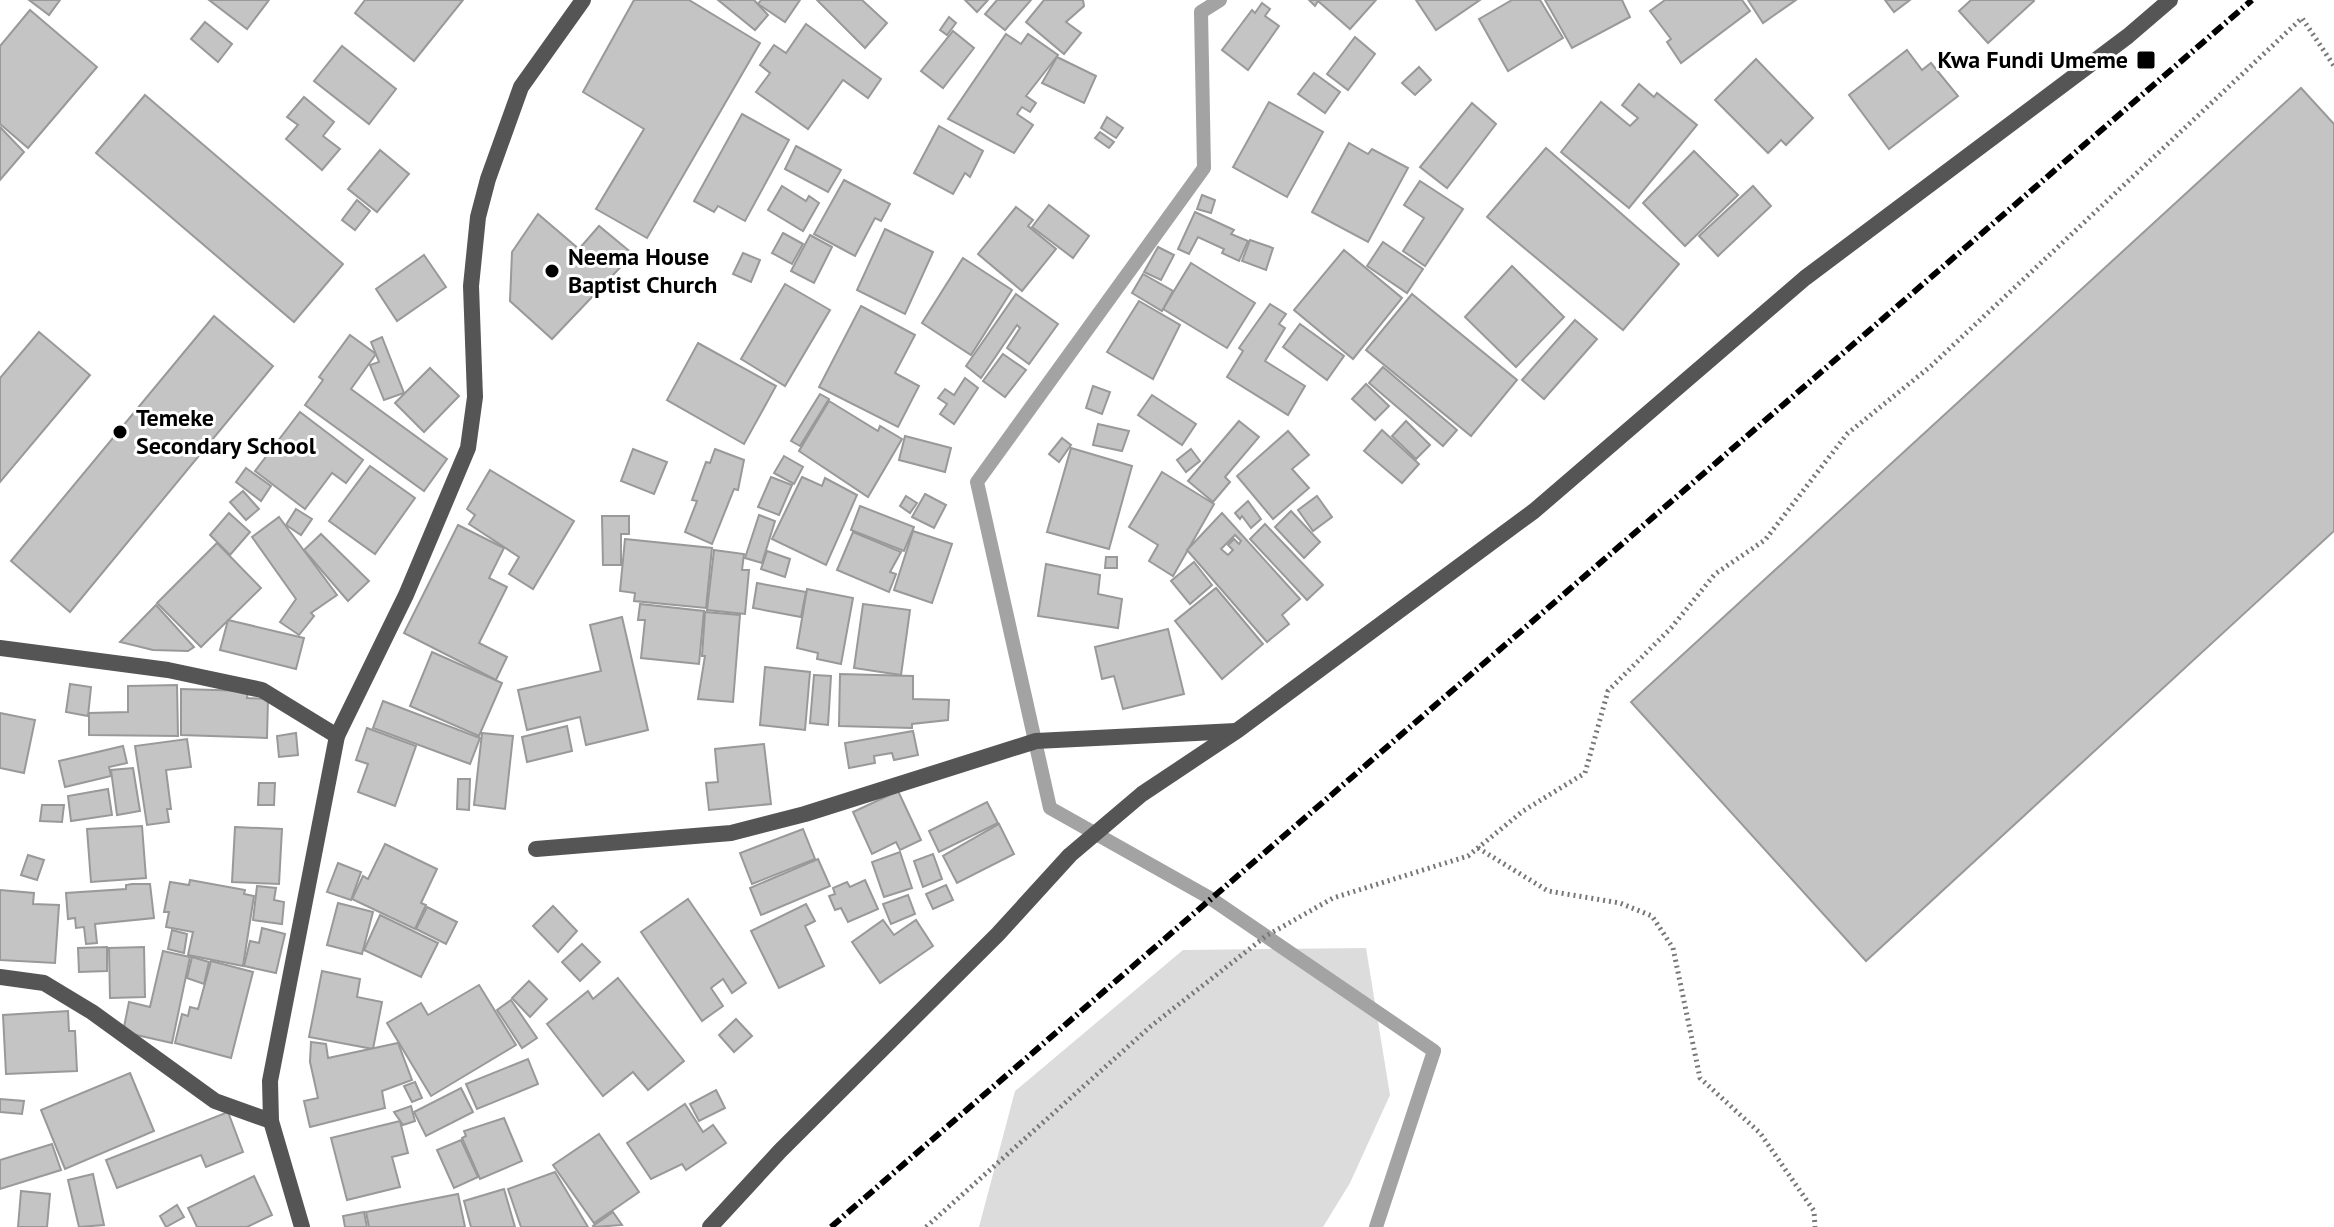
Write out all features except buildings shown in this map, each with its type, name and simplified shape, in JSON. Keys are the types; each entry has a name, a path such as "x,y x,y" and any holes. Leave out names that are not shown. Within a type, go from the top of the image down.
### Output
{"street":[{"path":"302,1227 271,1121 270,1081 337,736 406,595 468,448 475,397 471,286 478,217 488,179 521,87 583,0"},
{"path":"710,1227 780,1151 998,934 1070,855 1142,794 1238,730 1534,511 1805,278 2128,36 2170,0"},
{"path":"0,648 168,670 262,690 337,736"},
{"path":"536,849 731,833 805,814 1036,741 1238,730"},
{"path":"0,977 44,983 92,1012 215,1101 271,1121"}],"path":[{"path":"926,1227 1151,1026 1278,928 1333,898 1468,856 1523,811 1585,773 1608,691 1671,628 1715,574 1765,540 1847,434 1931,366 2302,18 2334,66"},
{"path":"1478,848 1548,891 1620,903 1652,916 1673,948 1700,1078 1760,1133 1814,1211 1815,1227"}],"shaded area":[{"path":"1366,948 1390,1095 1350,1183 1323,1227 979,1227 1015,1091 1183,950"}],"waterway":[{"path":"1220,0 1201,12 1204,168 977,482 1050,808 1210,898 1434,1051 1376,1227"}],"railway":[{"path":"831,1227 2252,0"}],"place":[{"name":"Kwa Fundi Umeme","path":"2146,60"},
{"name":"Neema House Baptist Church","path":"552,271"},
{"name":"Temeke Secondary School","path":"120,432"}]}
